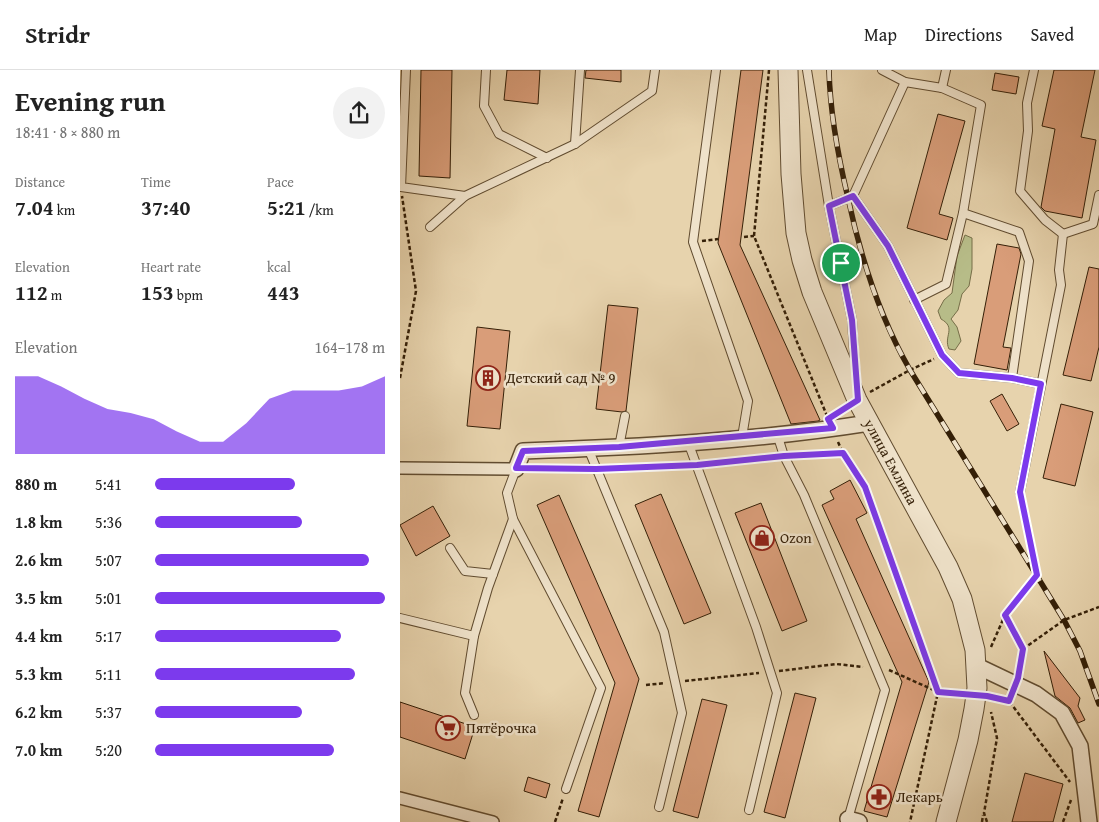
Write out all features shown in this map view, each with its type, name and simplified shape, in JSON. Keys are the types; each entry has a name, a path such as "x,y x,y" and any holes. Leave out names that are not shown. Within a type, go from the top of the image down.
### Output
{"street":[{"name":"улица Емлина","path":"788,70 791,174 796,233 812,292 869,423 948,567 962,599 982,669 968,740 946,822"},
{"path":"400,468 516,468 523,451 619,447 777,434 834,421 869,423"},
{"path":"982,669 1036,694 1062,713 1080,746 1089,822"},
{"path":"400,798 493,822"}],"lane":[{"path":"406,70 400,186 465,196"},
{"path":"486,70 484,106 499,134 547,158"},
{"path":"575,144 580,70"},
{"path":"430,227 465,196 575,144 652,91 654,70"},
{"path":"716,70 693,242 748,400 742,437"},
{"path":"807,70 829,206 852,320 858,400"},
{"path":"882,70 905,82 942,88 981,105 963,213 946,284 914,300"},
{"path":"942,88 946,70"},
{"path":"1034,70 1027,103 1028,131 1020,191 1045,220 1063,234"},
{"path":"829,206 853,196 905,82"},
{"path":"1063,234 1093,224 1099,195"},
{"path":"853,196 888,246 942,355 959,373 1012,378 1041,384"},
{"path":"963,213 1019,232 1029,261 1012,378"},
{"path":"1020,492 1061,285 1059,270 1063,234"},
{"path":"619,447 625,416"},
{"path":"777,434 784,456 804,495 885,690 854,820"},
{"path":"688,442 756,627 777,692 750,810"},
{"path":"588,448 664,632 682,713 659,807"},
{"path":"516,468 507,493 513,519 601,688 566,789"},
{"path":"474,715 465,692 474,636 493,574 513,519"},
{"path":"450,548 465,571 493,574"},
{"path":"400,618 474,636"}],"path":[{"path":"769,70 754,236 828,419 834,421 843,453 865,487 938,692 910,822"},
{"path":"400,186 416,290 400,378"},
{"path":"744,237 754,236"},
{"path":"858,400 910,370 942,355"},
{"path":"516,468 596,469 697,465 784,456 843,453"},
{"path":"982,669 1005,615 1037,575 1020,492"},
{"path":"1023,649 1064,620 1099,607"},
{"path":"1005,615 1023,649 1016,685"},
{"path":"886,669 938,692 976,695"},
{"path":"982,822 997,738 987,696 1009,701 1075,789"},
{"path":"555,822 566,789"},
{"path":"1063,822 1072,798"},
{"path":"984,814 987,822"}],"green space":[{"path":"965,235 972,238 972,269 969,286 962,294 958,310 951,319 957,327 961,341 955,350 949,349 947,340 949,329 946,322 941,319 938,311 944,300 952,293 957,256"}],"building":[{"path":"421,70 452,70 450,178 419,176"},
{"path":"507,70 540,70 538,104 504,100"},
{"path":"586,70 621,70 621,82 585,78"},
{"path":"741,70 763,70 740,245 820,420 818,421 791,424 718,243"},
{"path":"1054,70 1095,70 1081,137 1096,140 1082,218 1045,211 1041,207 1055,129 1042,126"},
{"path":"995,73 1019,77 1016,94 992,90"},
{"path":"938,114 965,121 939,214 953,218 947,240 907,228"},
{"path":"997,244 1019,248 1021,254 1003,347 1011,348 1007,370 974,364"},
{"path":"1089,267 1099,269 1099,347 1091,381 1063,375"},
{"path":"608,305 638,308 626,411 622,412 596,409"},
{"name":"Детский сад № 9","path":"477,327 510,331 500,429 467,426"},
{"path":"1002,394 1019,424 1007,431 990,401"},
{"path":"1061,404 1093,412 1075,486 1043,478"},
{"path":"850,480 867,513 856,519 929,682 887,817 864,811 902,682 822,505 834,499 830,491"},
{"path":"661,494 711,613 684,624 635,505"},
{"path":"559,495 639,679 599,817 578,811 615,683 537,505"},
{"path":"761,503 807,621 782,631 735,513"},
{"path":"433,506 450,536 416,556 400,525"},
{"path":"1044,651 1080,698 1078,706 1085,720 1078,723 1070,708 1055,696"},
{"path":"795,693 816,698 785,818 764,812"},
{"path":"702,699 727,705 698,818 673,811"},
{"path":"400,702 475,727 465,759 400,737"},
{"path":"1025,773 1063,784 1053,822 1012,822"},
{"path":"528,777 550,784 546,798 524,791"}],"railway":[{"path":"829,70 831,102 841,166 865,265 880,308 910,370 1064,620 1080,651 1099,704"}],"place":[{"name":"Детский сад № 9","path":"488,378"},
{"name":"Ozon","path":"762,538"},
{"name":"Пятёрочка","path":"448,728"},
{"name":"Лекарь","path":"879,797"}],"route":[{"path":"853,196 888,246 942,355 959,373 1012,378 1041,384 1020,492 1037,575 1005,615 1023,649 1018,678 1009,701 987,696 938,692 865,487 843,453 784,456 697,465 596,469 516,468 523,451 688,442 833,428 828,419 858,400 852,320 841,263 829,206 853,196"}]}
